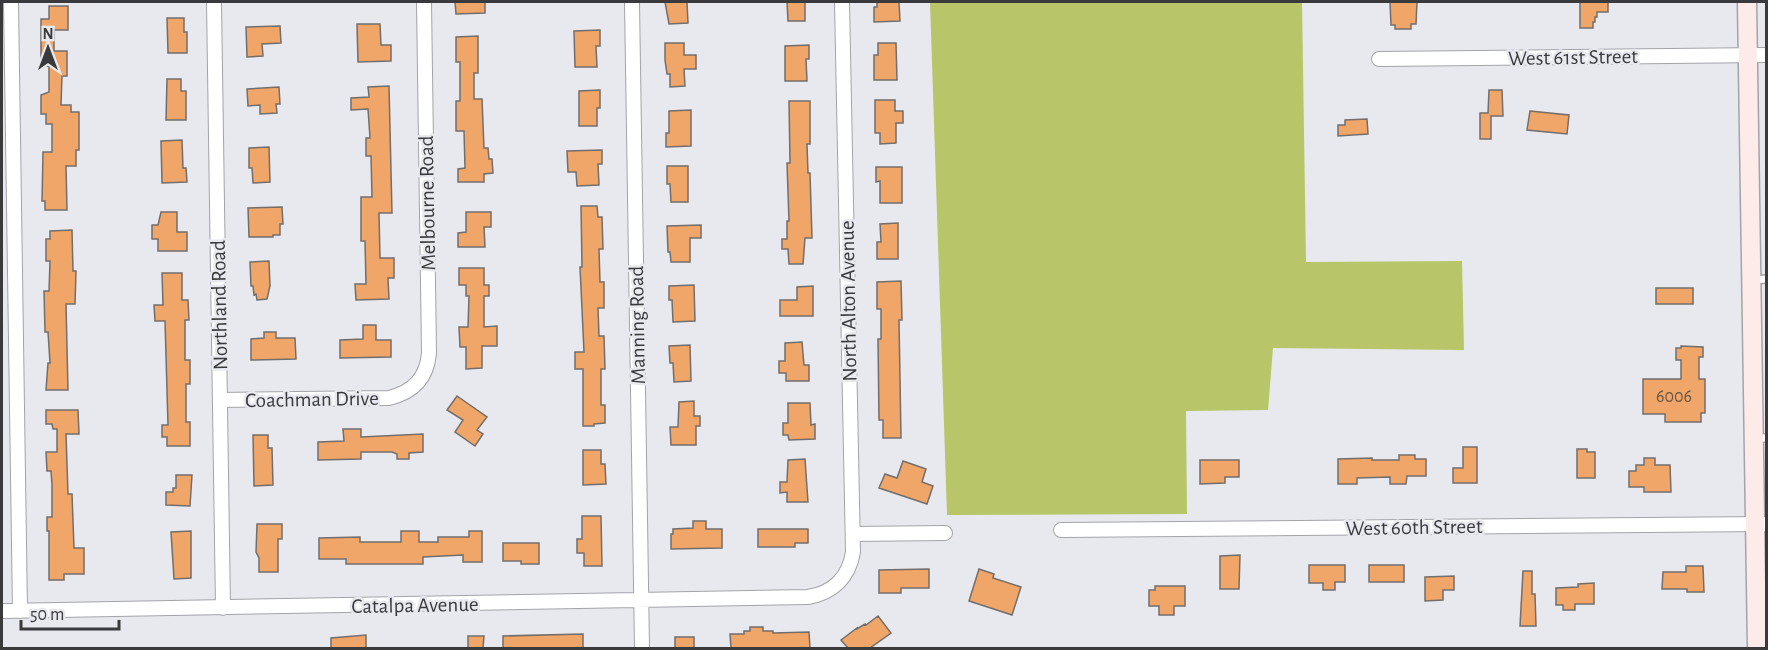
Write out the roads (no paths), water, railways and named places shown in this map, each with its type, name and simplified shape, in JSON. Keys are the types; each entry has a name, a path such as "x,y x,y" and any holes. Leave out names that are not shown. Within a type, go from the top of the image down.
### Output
{"main road":[{"path":"1747,2 1759,279 1761,524 1757,648"}],"street":[{"path":"11,2 21,611"},
{"name":"Northland Road","path":"214,2 223,608"},
{"name":"Melbourne Road","path":"404,393 421,380 427,368 429,353 424,2"},
{"name":"Manning Road","path":"632,2 642,648"},
{"name":"North Alton Avenue","path":"827,591 836,585 847,572 853,552 842,2"},
{"name":"West 61st Street","path":"1379,59 1767,56"},
{"name":"Coachman Drive","path":"220,400 389,398 404,393"},
{"name":"West 60th Street","path":"1061,530 1761,524"},
{"path":"853,534 945,533"},
{"name":"Catalpa Avenue","path":"2,611 808,597 827,591"}]}
